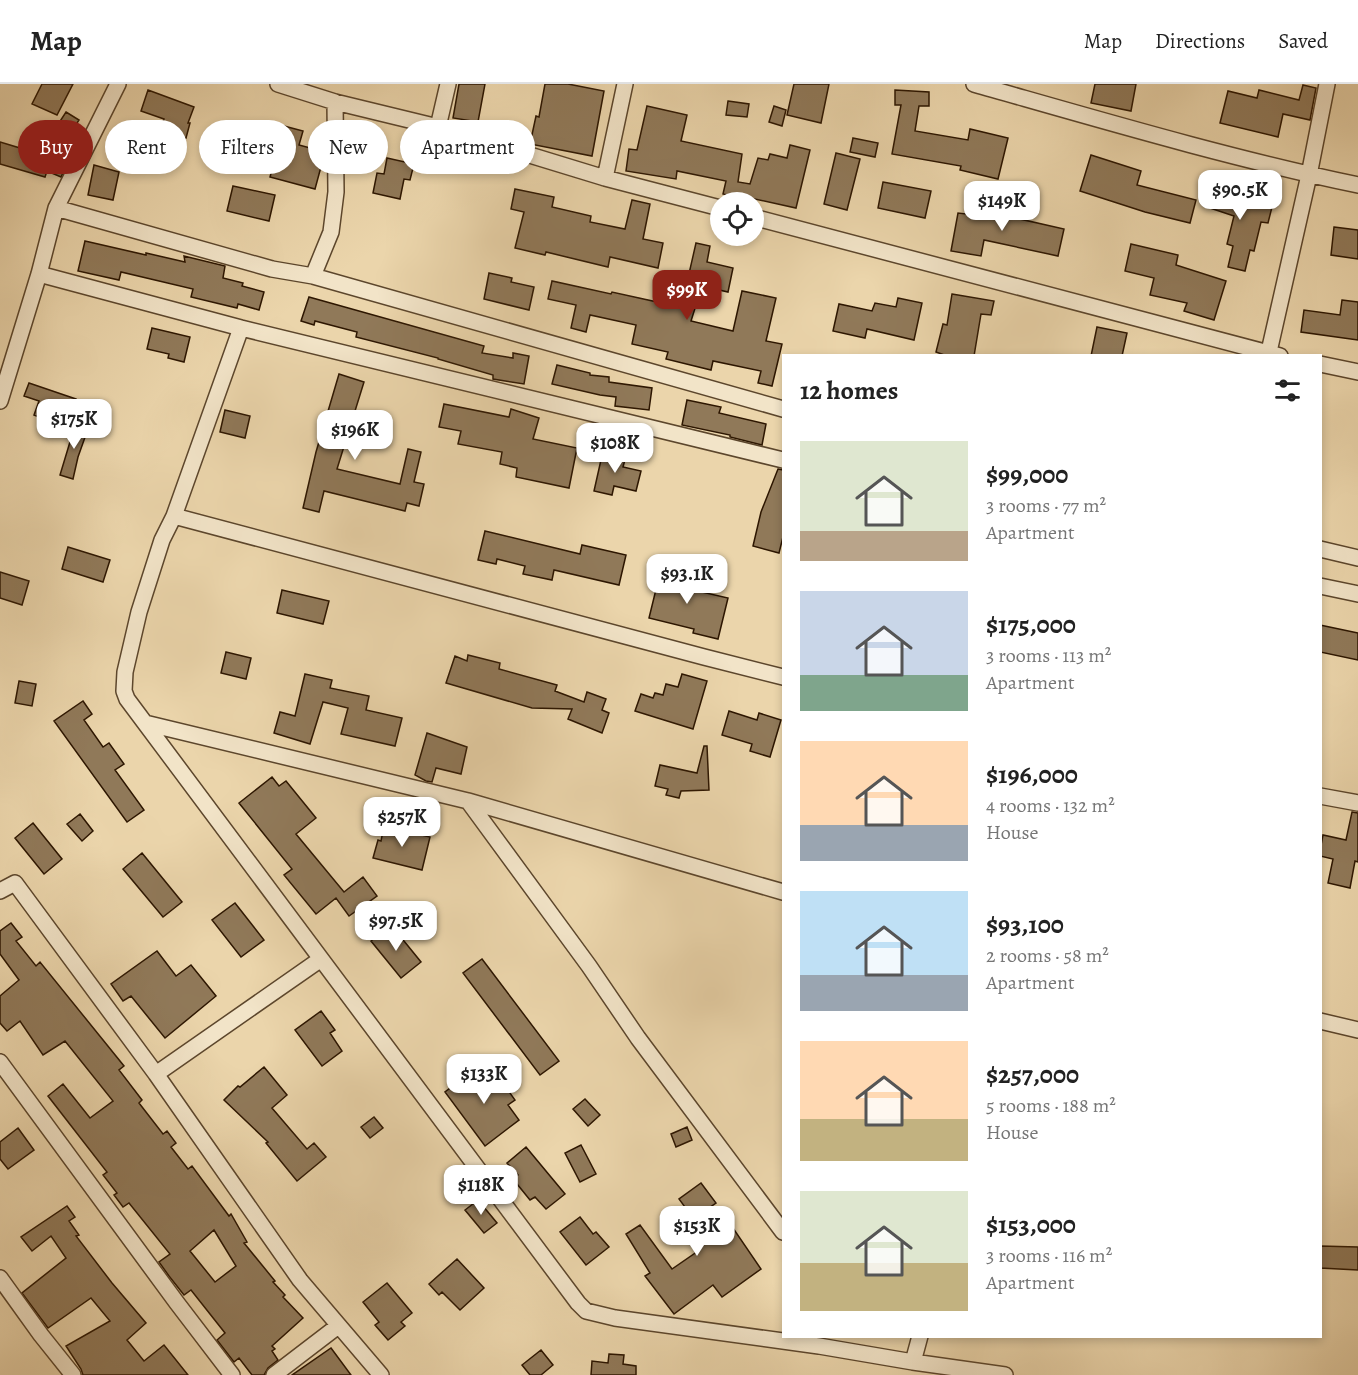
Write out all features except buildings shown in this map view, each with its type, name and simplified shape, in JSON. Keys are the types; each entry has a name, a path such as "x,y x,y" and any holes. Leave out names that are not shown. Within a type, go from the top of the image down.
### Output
{"street":[{"path":"0,400 39,274 56,208 118,84"},
{"path":"278,84 335,102 409,120"},
{"path":"440,120 448,84"},
{"path":"605,178 625,84"},
{"path":"974,84 1115,124 1309,175 1358,185"},
{"path":"1272,354 1327,84"},
{"path":"313,276 331,232 336,192 335,102"},
{"path":"535,157 605,178 710,205"},
{"path":"56,208 272,269 313,276 782,409"},
{"path":"764,220 1268,354"},
{"path":"39,274 241,328 782,460"},
{"path":"241,328 174,516 162,540 139,612 125,672 125,696 586,1311 615,1318 782,1337"},
{"path":"1322,364 1358,372"},
{"path":"174,516 782,677"},
{"path":"1322,549 1358,558"},
{"path":"1322,586 1358,594"},
{"path":"145,723 468,801 782,892"},
{"path":"1322,796 1358,803"},
{"path":"468,801 638,1038 782,1231"},
{"path":"0,891 15,883 156,1074 300,1280 381,1375"},
{"path":"156,1074 321,959"},
{"path":"1322,1021 1358,1030"},
{"path":"0,1062 232,1375"},
{"path":"0,1278 73,1375"},
{"path":"274,1375 338,1326"},
{"path":"792,1338 819,1341 913,1362 1005,1375"},
{"path":"913,1362 919,1338"}]}
